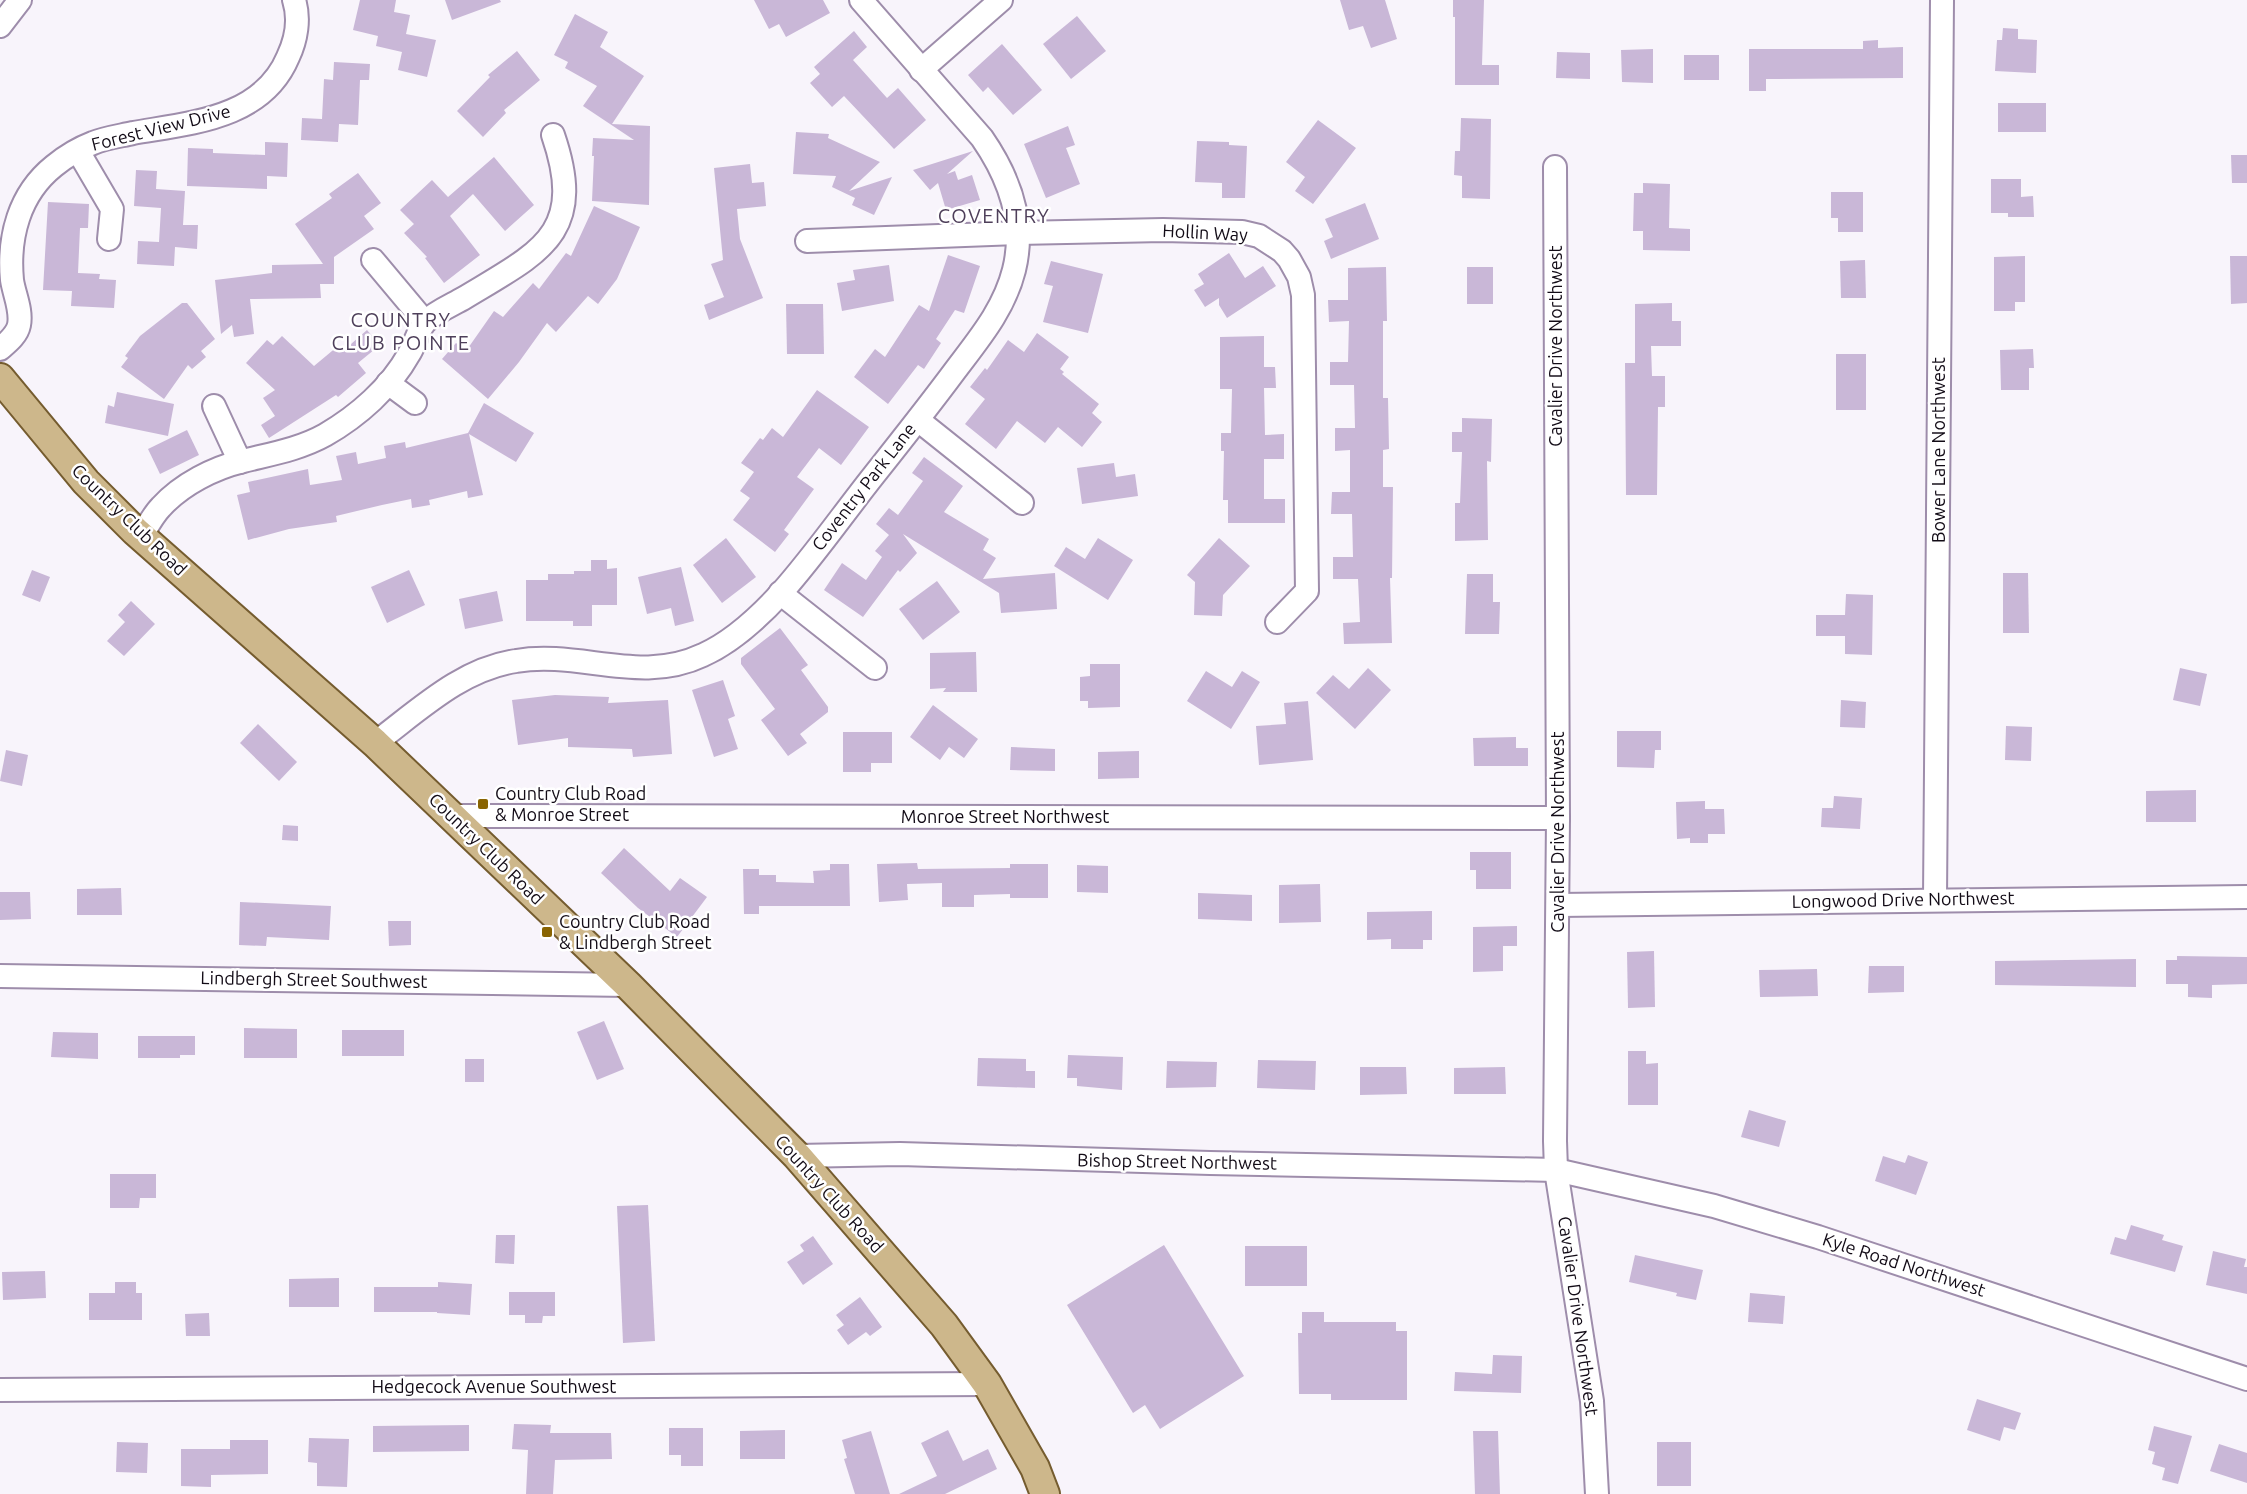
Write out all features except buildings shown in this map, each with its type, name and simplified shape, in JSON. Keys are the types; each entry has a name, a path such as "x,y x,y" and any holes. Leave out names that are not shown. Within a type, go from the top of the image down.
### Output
{"main road":[{"name":"Country Club Road","path":"0,378 86,482 141,537 375,743 628,985 797,1156 937,1315 987,1384 1035,1468 1045,1494"}],"street":[{"path":"0,26 20,0"},
{"name":"Forest View Drive","path":"0,349 12,339 20,324 12,281 11,256 14,230 22,206 36,184 54,166 93,142 211,118 250,102 270,85 285,65 292,49 297,23 294,0"},
{"name":"Coventry Park Lane","path":"375,743 446,690 467,677 491,667 516,660 550,658 627,668 653,668 678,664 703,655 725,643 780,593 918,420 995,316 1007,293 1015,267 1018,233 1014,204 1007,181 997,160 982,138 861,0"},
{"path":"921,70 1001,0"},
{"name":"Bower Lane Northwest","path":"1935,899 1942,0"},
{"path":"141,537 160,508 172,496 201,477 240,462 290,450 322,437 344,424 364,408 388,383 408,356 425,322 513,268 540,248 552,235 565,203 562,160 553,135"},
{"path":"78,151 112,209 109,239"},
{"name":"Cavalier Drive Northwest","path":"1555,167 1558,818 1556,1170 1592,1401 1597,1494"},
{"name":"Hollin Way","path":"807,242 1018,233 1163,230 1242,232 1258,236 1273,244 1289,259 1299,278 1303,295 1307,591 1277,622"},
{"path":"373,260 425,322"},
{"path":"388,383 415,404"},
{"path":"214,406 240,462"},
{"path":"918,420 1022,503"},
{"path":"780,593 875,668"},
{"name":"Monroe Street Northwest","path":"451,816 1558,818"},
{"name":"Longwood Drive Northwest","path":"1558,904 2247,897"},
{"name":"Lindbergh Street Southwest","path":"0,976 628,985"},
{"name":"Bishop Street Northwest","path":"797,1156 900,1154 1556,1170"},
{"name":"Kyle Road Northwest","path":"1556,1170 1714,1206 1797,1231 2247,1379"},
{"name":"Hedgecock Avenue Southwest","path":"0,1390 987,1384"}],"place":[{"name":"Country Club Road & Monroe Street","path":"483,804"},
{"name":"Country Club Road & Lindbergh Street","path":"547,932"}],"district":[{"name":"COVENTRY","path":"994,216"},
{"name":"COUNTRY CLUB POINTE","path":"401,332"}]}
